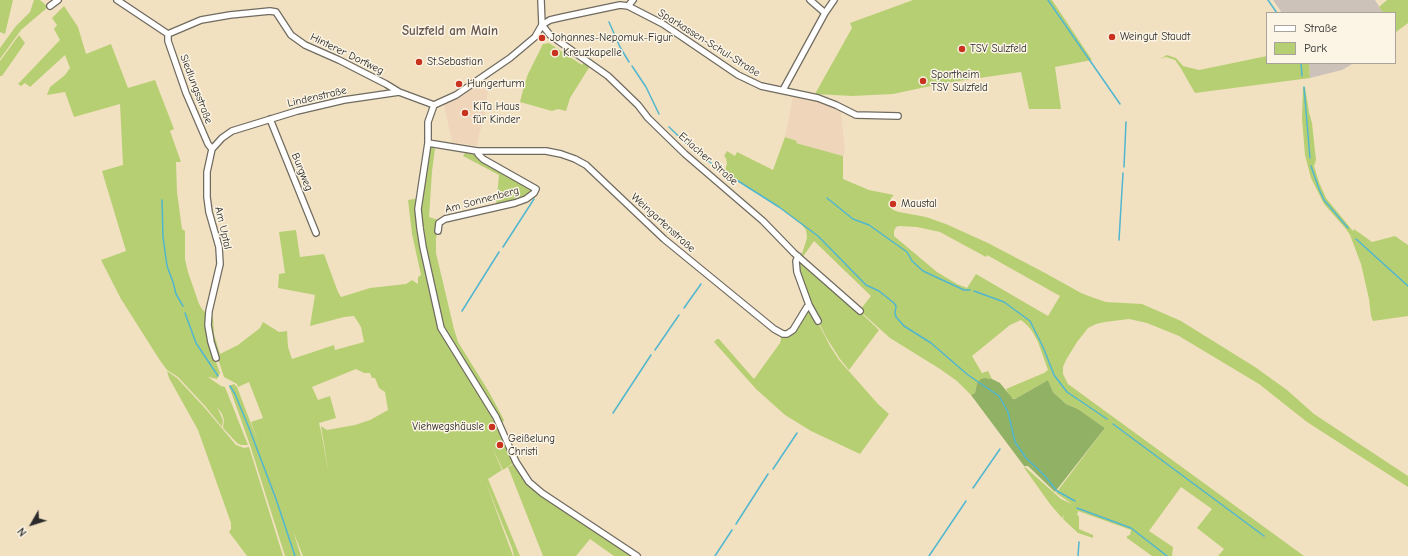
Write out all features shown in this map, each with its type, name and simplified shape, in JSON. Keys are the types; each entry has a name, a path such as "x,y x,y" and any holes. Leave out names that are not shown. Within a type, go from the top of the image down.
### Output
{"street":[{"path":"50,6 58,0"},
{"path":"117,0 168,34"},
{"path":"541,0 542,25 536,37 510,58 456,96 434,105 428,122 428,143 418,209 423,247 441,328 496,417 516,462 528,482 542,493 637,556"},
{"path":"542,25 550,20 562,17 620,5 628,6 633,0"},
{"path":"810,0 825,13"},
{"path":"783,90 825,13 834,0"},
{"name":"Sparkassen-Schul-Straße","path":"628,6 662,24 738,75 761,86 818,98 856,115 898,116"},
{"name":"Hinterer Dorfweg","path":"168,34 201,20 230,15 276,12 291,35 305,45 339,60 399,92"},
{"name":"Erlacher Straße","path":"542,25 550,35 608,76 638,105 648,118 684,154 763,221 798,256 860,311"},
{"name":"Siedlungsstraße","path":"168,34 168,41 186,93 212,150"},
{"name":"Lindenstraße","path":"212,150 222,138 232,131 297,111 344,100 399,92 434,105"},
{"name":"Burgweg","path":"270,119 316,233"},
{"name":"Weingartenstraße","path":"428,143 476,151 546,151 576,159 586,165 664,239 778,333 787,334 793,330 809,305"},
{"name":"Am Uptal","path":"212,150 207,172 206,197 219,247 220,264 208,320 211,342 216,358"},
{"name":"Am Sonnenberg","path":"438,231 440,223 445,219 515,203 526,199 534,193 536,189 484,159 476,151"},
{"path":"798,256 796,260 797,272 809,305 818,320"}],"shaded area":[{"path":"1273,0 1375,0 1382,12 1281,12"},
{"path":"1309,64 1352,64 1342,70 1310,78"},
{"name":"KiTa Haus für Kinder","path":"487,81 488,90 484,120 477,146 452,142 444,105"},
{"path":"793,96 824,102 841,112 845,151 843,156 796,143 796,141 785,137"}],"green space":[{"path":"0,0 13,0 5,34 0,32"},
{"path":"34,0 40,0 48,7 21,30 0,59 0,48 16,26 30,12"},
{"name":"TSV Sulzfeld","path":"913,0 1052,0 1092,60 1055,67 1061,109 1029,109 1021,72 945,83 893,94 852,96 815,94 852,28 850,23"},
{"path":"1387,0 1408,0 1408,23 1396,32 1396,12 1382,12 1379,7"},
{"path":"64,6 78,27 86,54 111,44 128,88 155,80 174,129 170,131 181,162 176,162 177,192 182,229 185,231 185,259 199,304 206,313 206,325 209,342 220,373 217,379 208,377 225,387 248,445 241,445 237,443 223,428 224,420 217,407 223,420 222,427 178,377 167,370 121,299 101,260 126,251 102,171 123,165 120,104 74,117 65,92 47,95 50,87 65,75 70,68 65,55 30,87 25,83 21,86 18,84 60,40 54,29 57,25 52,18"},
{"path":"19,35 25,43 2,76 0,76 0,61"},
{"path":"549,43 582,65 584,62 590,66 570,98 566,111 558,109 552,111 520,102 528,74 543,44"},
{"path":"1167,55 1176,58 1183,66 1199,70 1266,56 1266,64 1309,64 1310,78 1195,93 1175,60 1166,57 1160,59"},
{"path":"1303,87 1305,87 1312,123 1316,160 1314,166 1326,198 1353,231 1354,229 1372,242 1395,236 1408,245 1408,316 1373,321 1361,264 1350,235 1324,204 1311,178 1305,155 1302,119"},
{"path":"785,137 797,141 796,143 843,156 843,179 869,190 894,195 891,198 890,204 893,210 926,217 946,224 988,243 1081,293 1106,302 1142,304 1181,321 1255,367 1287,390 1314,414 1408,476 1408,487 1307,422 1259,384 1179,336 1147,323 1129,319 1105,322 1088,328 1066,360 1063,367 1063,374 1068,384 1304,556 1218,556 1224,549 1197,528 1212,509 1181,487 1149,531 1173,547 1172,556 1152,556 1127,538 1127,536 1130,535 1131,530 1078,511 1077,515 1079,516 1079,529 1093,535 1093,538 1078,533 1063,519 1064,515 1062,518 1050,504 1024,466 1061,499 1072,504 1056,493 1105,428 1078,409 1066,404 1053,392 1048,380 1015,399 1011,398 1006,389 1048,370 1038,342 1027,325 1021,320 1010,325 972,356 982,373 988,371 992,379 985,378 977,383 975,393 971,395 957,381 940,369 890,338 861,312 860,310 871,296 814,241 802,258 801,257 807,238 806,230 802,225 779,207 724,173 727,164 724,156 727,151 735,156 737,152 773,170","holes":["896,227 917,227 940,232 986,257 987,255 1060,296 1048,316 976,274 967,288 957,284 937,272 894,236"]},
{"path":"428,147 435,148 429,217 441,221 436,238 436,253 458,342 489,392 504,420 501,425 515,462 503,470 492,447 502,470 488,479 520,556 514,556 486,483 513,556 303,556 293,531 301,556 285,556 250,445 229,386 234,384 237,387 258,442 251,422 263,418 249,382 238,387 237,384 224,377 212,341 211,317 213,317 214,334 220,354 238,345 260,328 263,322 279,332 287,331 288,347 292,359 334,345 335,350 364,342 361,327 354,316 344,317 310,326 315,295 278,288 279,274 285,273 279,232 296,230 300,257 324,254 341,297 370,288 406,284 412,280 418,284 418,277 421,275 412,234 408,200 420,198","holes":["356,369 364,373 370,373 372,378 375,378 379,388 385,392 388,410 370,420 355,425 327,430 321,426 329,475 319,423 336,418 330,396 318,400 312,387"]},
{"path":"465,153 476,153 535,189 526,198 496,206 499,175 463,156"},
{"path":"797,259 859,311 879,330 849,370 826,337 810,304 800,280"},
{"path":"811,309 839,360 878,404 889,414 860,454 811,431 785,415 756,389 714,342 719,339 754,379 780,343 782,335 787,335 806,311"},
{"path":"167,371 177,378 236,445 244,448 249,447 283,556 247,556 229,532 231,529 231,523 198,430 169,378"},
{"path":"981,379 992,379 1000,383 1013,399 1048,380 1053,392 1066,404 1078,409 1105,428 1055,492 1028,466 1024,466 971,395 975,393 977,383"},
{"path":"516,463 524,477 635,556 614,556 590,539 576,556 543,556 508,467"}],"waterway":[{"path":"1048,0 1120,104"},
{"path":"1268,0 1276,12"},
{"path":"609,22 620,47 629,62"},
{"path":"1301,64 1302,76"},
{"path":"632,66 646,87 659,114"},
{"path":"1304,87 1310,158"},
{"path":"1124,167 1126,122"},
{"path":"669,127 694,151 779,207 818,236 866,285 879,291 894,303 896,306 896,317 904,326 931,343 968,375 999,396 1008,412 1015,442 1026,458 1044,475 1057,491 1075,501"},
{"path":"1311,166 1324,200 1348,228"},
{"path":"1119,240 1123,173"},
{"path":"827,198 853,219 869,225 907,252 912,261 923,271 964,290 970,290"},
{"path":"503,247 534,199"},
{"path":"162,200 163,237 167,266 176,294 183,306"},
{"path":"1356,239 1408,286"},
{"path":"462,311 499,252"},
{"path":"684,308 701,284"},
{"path":"974,291 1004,302 1030,321 1043,347 1054,375 1067,392 1107,419"},
{"path":"185,313 196,343 218,376"},
{"path":"655,350 679,315"},
{"path":"613,413 651,355"},
{"path":"230,386 235,394 249,428 276,499 295,556"},
{"path":"1113,424 1264,536"},
{"path":"773,469 797,433"},
{"path":"973,488 1000,449"},
{"path":"736,524 768,474"},
{"path":"929,556 966,501"},
{"path":"1077,508 1131,528 1167,556"},
{"path":"715,556 732,530"},
{"path":"1078,556 1079,542"}],"place":[{"name":"Weingut Staudt","path":"1112,37"},
{"name":"Johannes-Nepomuk-Figur","path":"542,38"},
{"name":"TSV Sulzfeld","path":"962,49"},
{"name":"Kreuzkapelle","path":"555,53"},
{"name":"St.Sebastian","path":"419,62"},
{"name":"Sportheim TSV Sulzfeld","path":"923,81"},
{"name":"Hungerturm","path":"459,84"},
{"name":"KiTa Haus für Kinder","path":"465,113"},
{"name":"Maustal","path":"893,204"},
{"name":"Viehwegshäusle","path":"492,427"},
{"name":"Geißelung Christi","path":"500,445"}],"district":[{"name":"Sulzfeld am Main","path":"450,31"}]}
